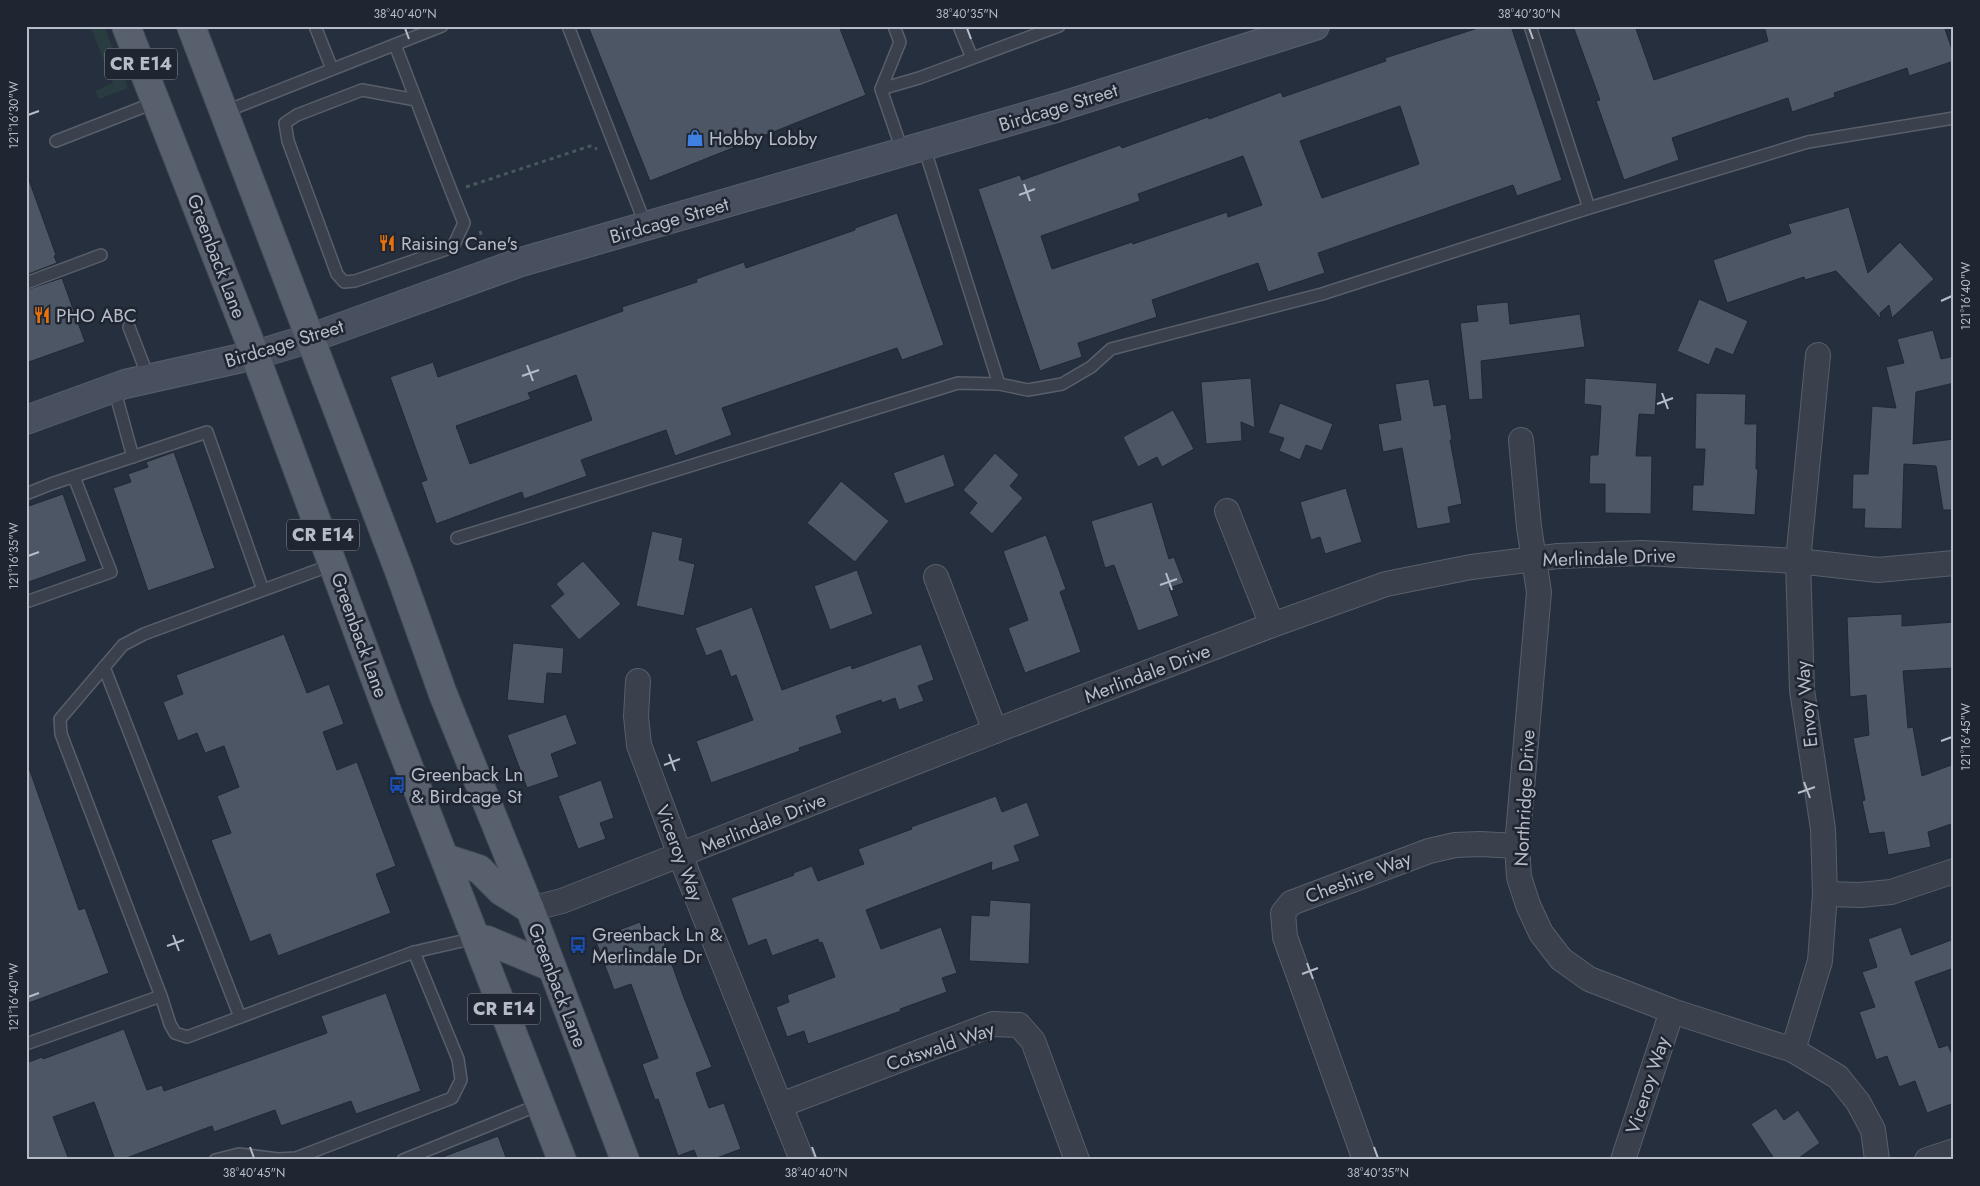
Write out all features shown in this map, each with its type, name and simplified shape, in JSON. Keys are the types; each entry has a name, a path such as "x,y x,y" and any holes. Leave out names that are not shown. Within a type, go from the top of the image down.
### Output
{"main road":[{"name":"Greenback Lane","path":"126,26 255,355 389,716 562,1160"},
{"name":"Greenback Lane","path":"191,26 311,338 443,694 530,910 625,1160"},
{"path":"445,858 479,869 501,891 530,910"},
{"path":"476,938 492,942 551,967"}],"street":[{"name":"Birdcage Street","path":"26,420 114,388 255,355 311,338 521,262 1059,107 1315,26"},
{"name":"Envoy Way","path":"1793,1050 1820,961 1825,894 1822,829 1802,690 1798,561 1818,355"},
{"name":"Northridge Drive","path":"1521,440 1529,528 1539,592 1517,846 1519,877 1528,905 1541,933 1561,959 1589,979 1672,1011 1793,1050 1838,1077 1858,1102 1873,1130 1877,1160"},
{"path":"1227,511 1272,625"},
{"name":"Merlindale Drive","path":"530,910 562,901 995,731 1272,625 1386,584 1471,567 1558,556 1642,553 1798,561 1878,570 1954,563"},
{"path":"936,576 995,731"},
{"name":"Viceroy Way","path":"638,681 636,716 639,745 680,855 802,1160"},
{"name":"Cheshire Way","path":"1365,1160 1285,937 1284,913 1291,903 1429,851 1455,845 1472,844 1517,846"},
{"path":"1825,894 1860,895 1891,892 1954,871"},
{"name":"Viceroy Way","path":"1622,1160 1672,1011"},
{"name":"Cotswald Way","path":"781,1105 993,1024 1019,1025 1034,1042 1077,1160"},
{"path":"1927,1160 1954,1151"}],"lane":[{"path":"315,26 332,69"},
{"path":"224,112 442,26"},
{"path":"568,26 646,226"},
{"path":"881,89 900,42 894,26"},
{"path":"959,26 972,58"},
{"path":"881,89 919,78 1059,26"},
{"path":"1530,26 1589,208"},
{"path":"394,45 416,100 456,201 464,223 454,247 355,281 344,282 337,274 288,141 285,123 297,115 362,90 416,100"},
{"path":"881,89 914,150 999,384"},
{"path":"56,141 156,102"},
{"path":"457,538 958,383 999,384 1028,390 1062,384 1091,367 1111,349 1322,294 1589,208 1808,142 1954,118"},
{"path":"26,283 101,255"},
{"path":"129,327 149,379"},
{"path":"114,388 133,457"},
{"path":"26,494 206,432 263,590"},
{"path":"26,602 111,572 74,477"},
{"path":"334,564 144,634 123,645 60,718 60,734 161,996 170,1024 176,1033 187,1037 414,952 476,938"},
{"path":"104,667 240,1017"},
{"path":"216,1160 239,1154 278,1159 296,1158 452,1098 461,1080 458,1059 414,952"},
{"path":"26,1044 161,996"},
{"path":"403,1160 541,1104"}],"path":[{"path":"456,201 465,187 590,146 598,150 615,146"}],"shaded area":[{"path":"90,26 104,26 128,88 99,99 95,91 113,83"}],"building":[{"name":"Hobby Lobby","path":"588,26 839,26 866,95 650,181"},
{"path":"1484,26 1511,26 1562,180 1517,196 1513,185 1318,253 1325,273 1268,292 1258,263 1152,300 1157,317 1078,343 1082,357 1040,371 978,189 1020,175 1022,180 1120,145 1122,148 1208,117 1209,119 1281,92 1283,97 1386,61 1385,58","holes":["1400,106 1419,164 1322,198 1300,141","1243,156 1262,205 1228,217 1227,212 1052,269 1041,236 1140,201 1138,194"]},
{"path":"1573,26 1635,26 1654,80 1768,41 1764,26 1944,26 1954,55 1954,61 1909,76 1907,68 1834,93 1835,97 1792,112 1788,98 1672,138 1679,160 1624,180 1596,101 1600,100"},
{"path":"29,180 56,255 54,256 57,263 26,275 26,181"},
{"path":"1849,207 1868,273 1900,242 1934,279 1892,318 1889,305 1880,313 1881,319 1836,271 1805,280 1804,277 1727,303 1713,260 1791,233 1788,224"},
{"path":"897,213 944,345 902,360 897,348 722,408 732,435 675,456 666,430 581,460 587,476 524,499 522,492 436,524 421,482 427,480 390,377 433,362 438,377 623,311 622,307 697,282 696,279 744,262 746,268 855,230 855,228","holes":["576,375 592,420 470,464 456,426 531,399 528,393"]},
{"path":"62,278 85,342 26,363 26,290"},
{"path":"1699,299 1748,321 1733,355 1716,348 1709,365 1677,351"},
{"path":"1508,302 1510,324 1580,314 1585,347 1481,361 1483,399 1469,400 1460,323 1478,321 1476,305"},
{"path":"1933,330 1941,359 1954,356 1954,383 1916,392 1913,444 1954,439 1954,510 1943,510 1936,466 1904,464 1902,529 1864,528 1865,509 1852,509 1853,474 1868,474 1872,406 1896,408 1886,367 1904,363 1897,339"},
{"path":"1251,378 1255,428 1241,422 1242,441 1206,444 1201,382"},
{"path":"1585,378 1657,383 1655,415 1639,414 1636,456 1652,456 1651,514 1605,513 1605,484 1589,484 1590,455 1598,455 1601,406 1584,404"},
{"path":"1429,379 1434,406 1446,404 1452,440 1450,440 1462,504 1448,507 1451,523 1417,529 1402,448 1383,452 1378,424 1401,420 1395,384"},
{"path":"1696,393 1746,394 1745,424 1757,424 1756,469 1758,469 1755,515 1692,511 1693,485 1703,485 1705,449 1695,449"},
{"path":"1280,403 1333,424 1322,451 1306,445 1300,460 1279,451 1284,438 1268,433"},
{"path":"1173,410 1194,449 1162,467 1157,457 1138,467 1123,437"},
{"path":"174,452 215,568 148,591 113,488 131,482 128,474 148,467 146,462"},
{"path":"995,453 1019,475 1010,486 1023,498 992,534 969,513 977,503 963,490"},
{"path":"944,454 955,486 905,504 893,473"},
{"path":"841,481 889,521 855,562 807,523"},
{"path":"1346,488 1362,542 1325,554 1320,537 1311,540 1300,502"},
{"path":"63,494 87,561 26,583 26,507"},
{"path":"1152,502 1169,559 1174,557 1184,583 1169,588 1179,616 1138,631 1114,565 1105,568 1091,521"},
{"path":"652,531 683,538 679,560 695,564 684,616 636,606"},
{"path":"1046,535 1066,589 1060,592 1081,652 1025,673 1008,628 1028,620 1003,551"},
{"path":"583,561 621,604 579,640 550,606 564,594 556,584"},
{"path":"857,570 873,614 830,630 814,586"},
{"path":"752,607 782,690 851,665 852,669 921,644 934,680 918,686 924,701 899,710 895,698 882,703 881,700 836,716 842,733 799,748 800,751 711,783 696,741 753,720 736,675 731,677 721,650 706,656 695,628"},
{"path":"1902,614 1902,626 1954,622 1954,668 1903,671 1908,728 1913,727 1922,776 1954,764 1954,823 1928,832 1931,847 1888,855 1884,832 1869,834 1862,801 1865,800 1853,738 1869,735 1866,695 1850,697 1847,617"},
{"path":"284,634 307,693 329,684 344,724 323,732 337,770 357,762 396,866 376,874 391,913 278,956 270,934 250,942 211,840 231,833 217,796 239,787 224,746 205,753 197,733 178,741 163,702 183,694 176,675"},
{"path":"513,643 564,648 562,674 547,673 544,704 507,700"},
{"path":"566,714 577,744 551,754 559,777 527,788 507,735"},
{"path":"29,768 79,910 85,908 109,973 26,1004 26,769"},
{"path":"601,780 614,818 600,823 606,839 578,849 558,796"},
{"path":"996,796 1002,812 1027,802 1040,836 1014,846 1020,861 991,871 992,862 866,910 881,949 941,927 957,973 942,978 947,992 900,1009 901,1011 808,1044 804,1031 787,1037 776,1007 789,1002 787,995 835,977 822,942 819,943 818,939 772,956 766,939 748,946 731,898 794,875 793,873 812,866 818,881 864,864 858,849 912,829 911,827"},
{"path":"990,900 1031,903 1029,964 969,961 971,915 989,916"},
{"path":"640,922 645,936 660,931 684,998 712,1067 696,1073 709,1108 724,1103 741,1149 711,1160 698,1160 694,1150 678,1156 658,1099 655,1100 642,1064 658,1058 631,984 614,990 595,939"},
{"path":"1901,927 1911,955 1954,939 1954,968 1915,982 1939,1048 1948,1045 1954,1059 1954,1103 1927,1113 1915,1081 1899,1087 1887,1056 1876,1060 1859,1012 1875,1007 1862,972 1877,967 1868,939"},
{"path":"386,993 421,1091 356,1114 351,1101 281,1126 275,1110 214,1132 212,1126 121,1160 115,1160 94,1102 53,1117 69,1160 26,1160 26,1063 42,1057 43,1059 124,1029 147,1090 162,1085 164,1091 327,1033 321,1016"},
{"path":"1776,1108 1784,1120 1798,1110 1820,1143 1796,1160 1775,1160 1751,1124"},
{"path":"498,1136 507,1160 441,1160 440,1158"}],"place":[{"name":"Hobby Lobby","path":"695,138"},
{"name":"Raising Cane's","path":"387,243"},
{"name":"PHO ABC","path":"42,315"},
{"name":"Greenback Ln & Birdcage St","path":"397,785"},
{"name":"Greenback Ln & Merlindale Dr","path":"578,945"}]}
